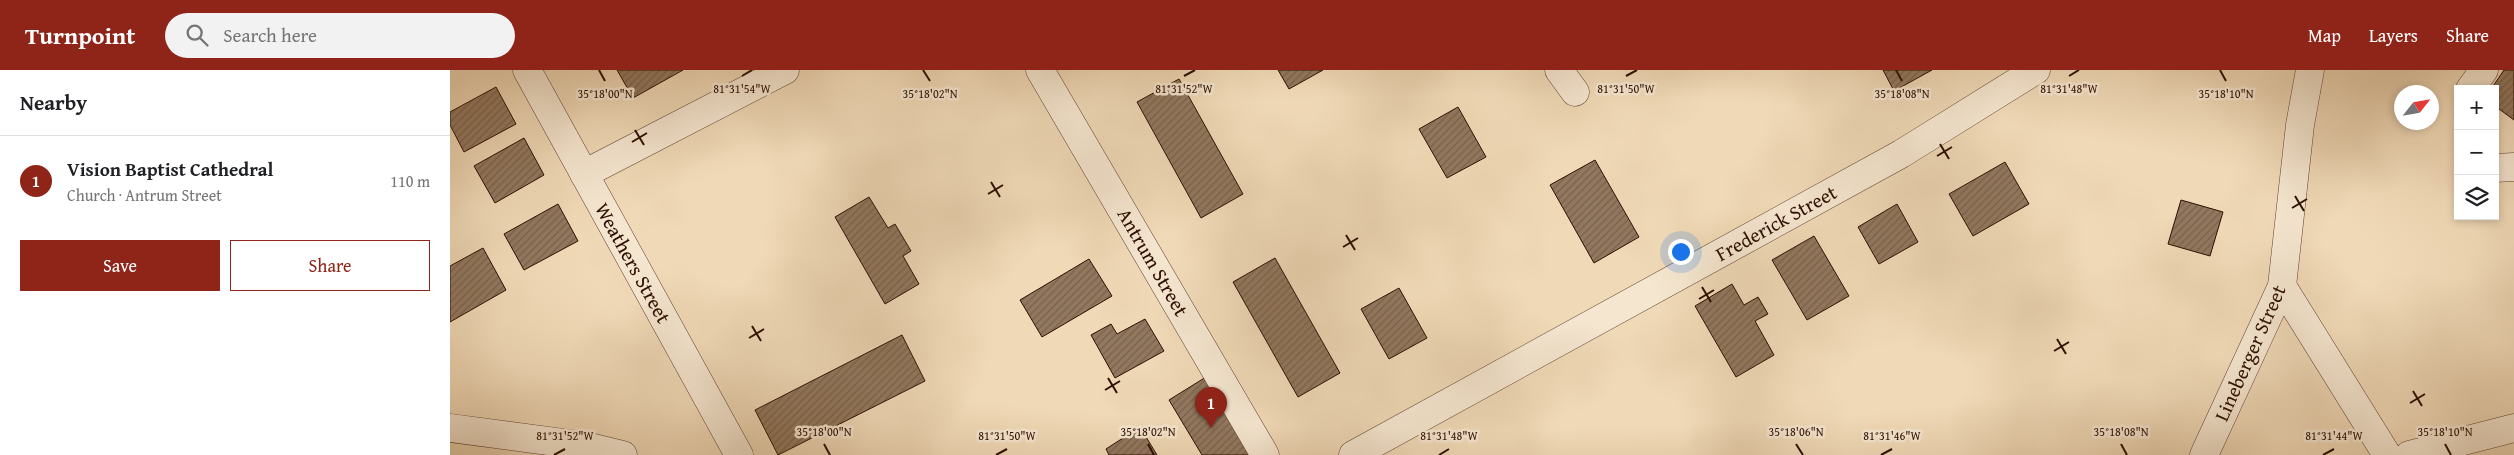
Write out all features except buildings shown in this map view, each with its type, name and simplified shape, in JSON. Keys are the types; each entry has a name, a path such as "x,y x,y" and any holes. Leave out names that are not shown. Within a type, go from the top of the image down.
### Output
{"street":[{"name":"Weathers Street","path":"527,70 739,455"},
{"path":"584,174 786,70"},
{"name":"Antrum Street","path":"1040,70 1266,455"},
{"path":"1560,70 1575,92"},
{"name":"Frederick Street","path":"1353,455 1901,154 2036,70"},
{"name":"Lineberger Street","path":"2204,455 2282,286 2300,125 2310,70"},
{"path":"2473,85 2484,70"},
{"path":"2499,168 2514,167"},
{"path":"2282,286 2386,455"},
{"path":"450,428 586,446 623,455"},
{"path":"2410,455 2514,428"}],"place":[{"name":"Vision Baptist Cathedral","path":"1211,428"}]}
